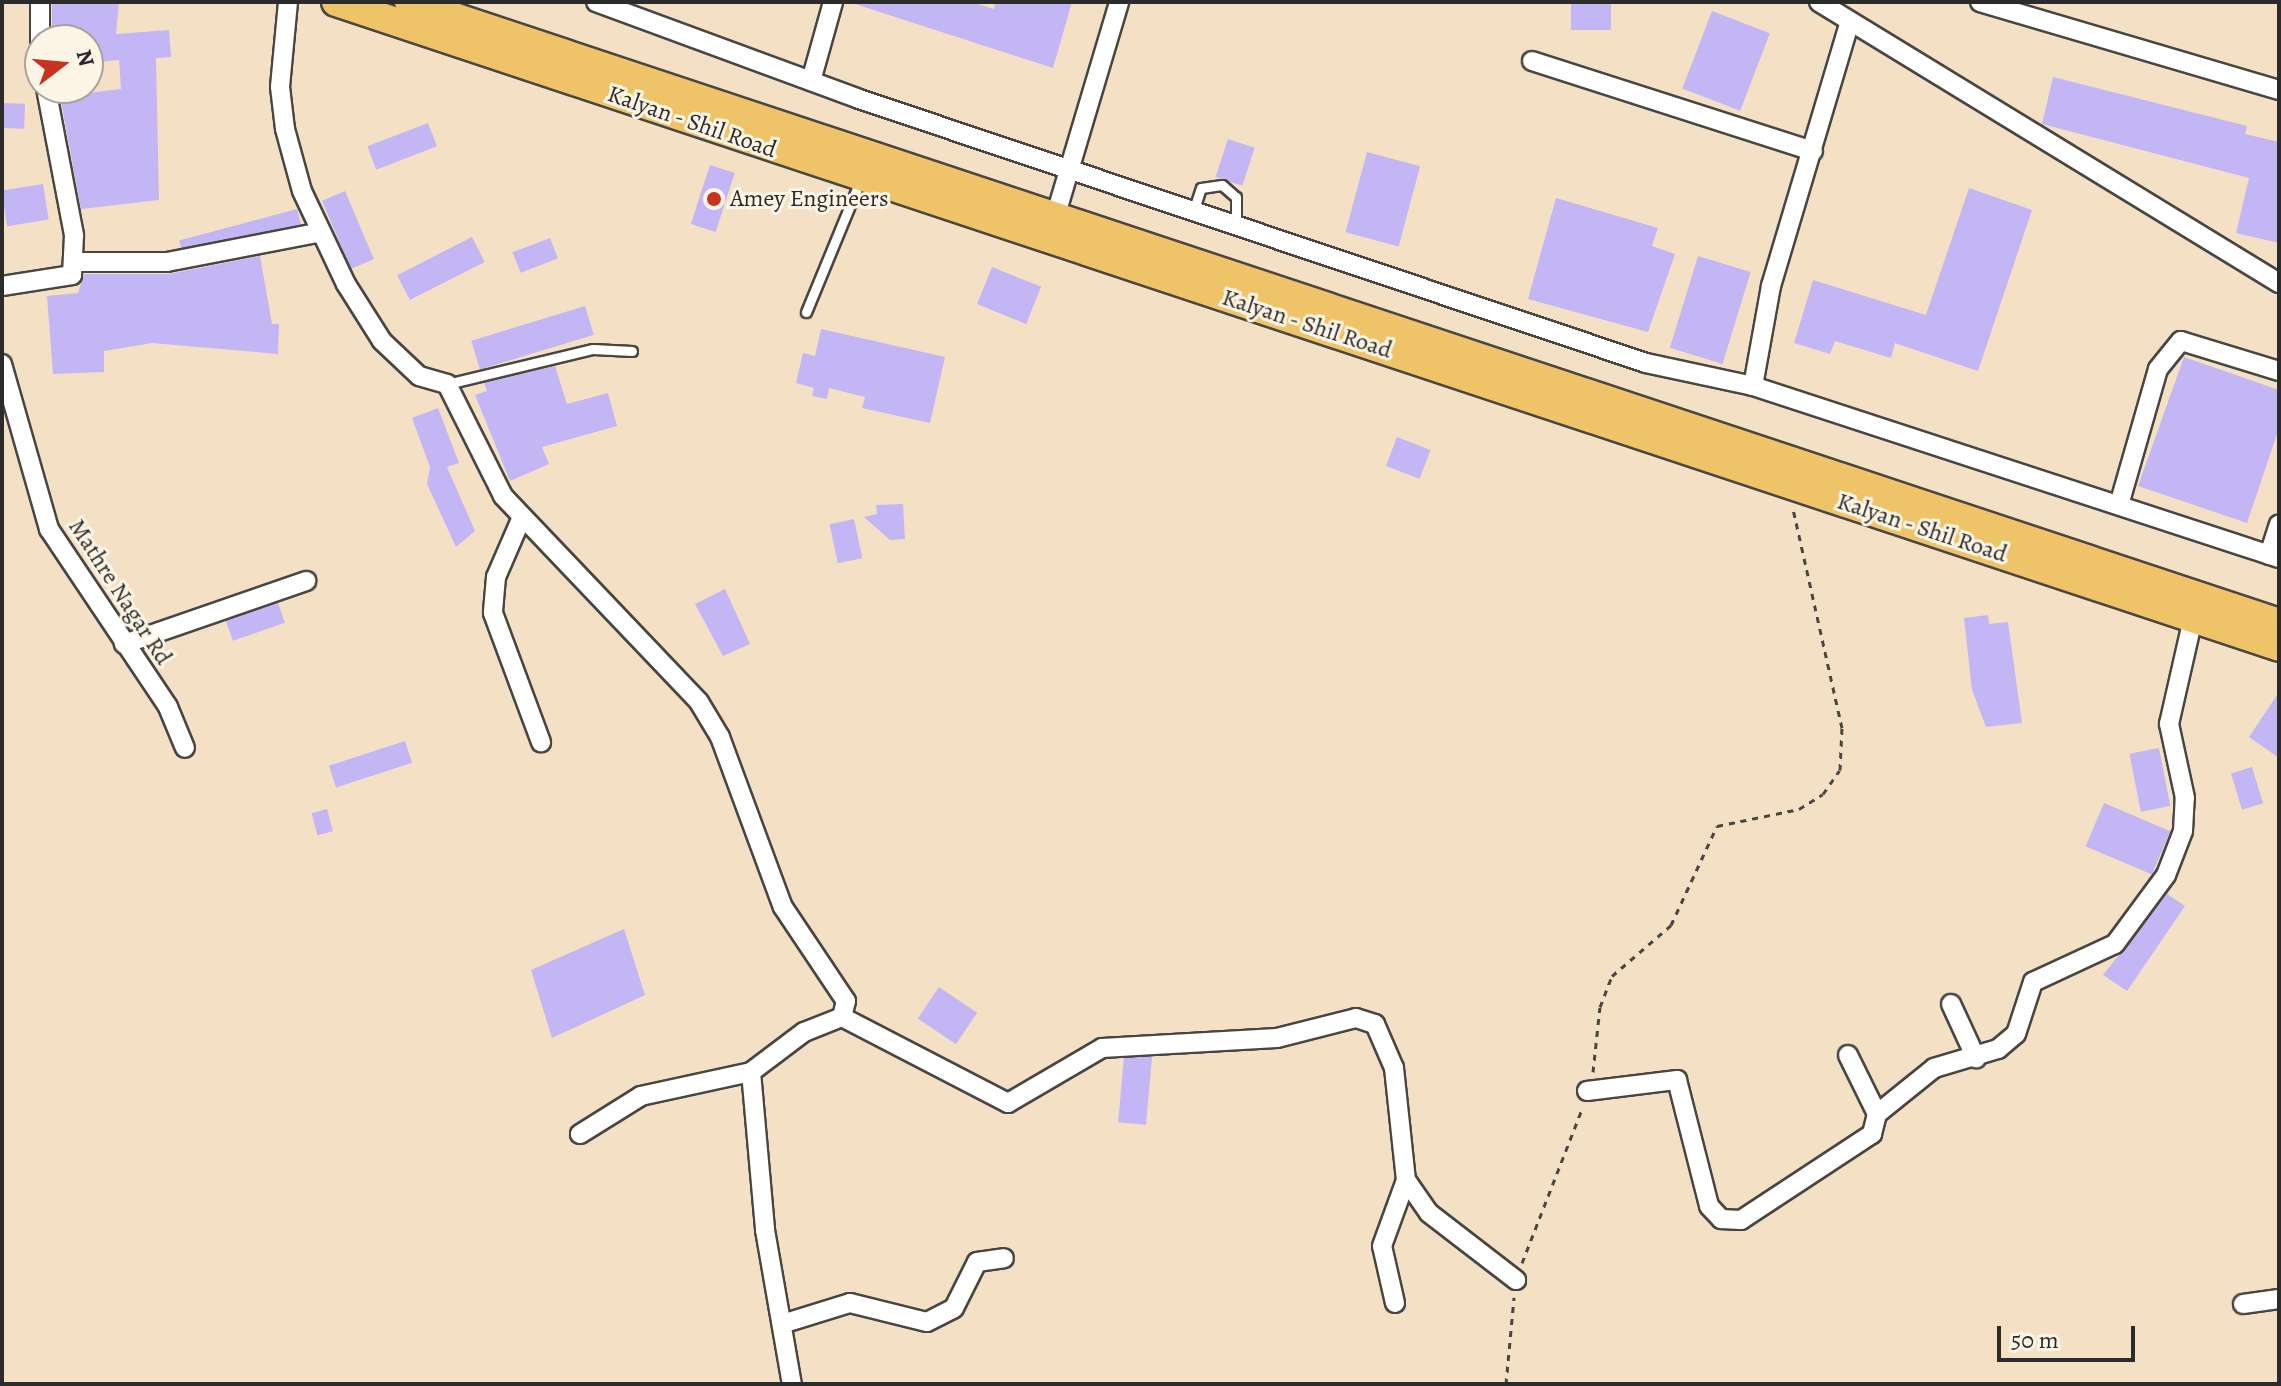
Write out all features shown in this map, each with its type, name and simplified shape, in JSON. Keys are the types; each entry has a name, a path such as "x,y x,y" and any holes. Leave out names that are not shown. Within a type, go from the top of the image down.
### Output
{"main road":[{"name":"Kalyan - Shil Road","path":"336,2 861,179 1052,226 2279,623"},
{"name":"Kalyan - Shil Road","path":"409,2 871,152 1052,226 1790,484 2279,647"}],"street":[{"path":"40,2 40,24"},
{"path":"288,2 280,87 285,129 321,232 382,341 419,376 447,384 503,496 699,702 720,737 783,907 846,1001 842,1017"},
{"path":"811,81 833,2"},
{"path":"1052,226 1119,2"},
{"path":"1819,2 1849,24 2279,283"},
{"path":"1980,2 2279,90"},
{"path":"604,3 811,81 1195,206 1646,363 1753,386 2274,556 2279,525"},
{"path":"1753,386 1771,286 1849,24"},
{"path":"1532,61 1813,151"},
{"path":"2,286 72,275 74,235 49,104"},
{"path":"73,262 167,262 321,232"},
{"path":"2119,505 2158,369 2181,341 2279,371"},
{"name":"Mathre Nagar Rd","path":"2,364 49,529 124,644 185,748"},
{"path":"522,517 496,577 493,613 541,742"},
{"path":"124,644 306,581"},
{"path":"1587,1091 1677,1080 1709,1206 1721,1219 1741,1220 1789,1193 1872,1134 1877,1114 1934,1068 1976,1058 2016,1034 2033,982 2115,944 2166,875 2183,831 2185,798 2169,724 2193,618"},
{"path":"1951,1004 1976,1058"},
{"path":"580,1134 641,1096 751,1072 804,1032 842,1017 1008,1103 1102,1048 1277,1038 1356,1018 1375,1024 1388,1043 1406,1180 1429,1213 1516,1280"},
{"path":"1848,1055 1877,1114"},
{"path":"751,1072 792,1384"},
{"path":"1395,1303 1382,1246 1406,1180"},
{"path":"782,1324 850,1303 927,1322 954,1308 977,1262 1004,1258"},
{"path":"2243,1304 2279,1299"}],"lane":[{"path":"806,312 871,152"},
{"path":"1195,206 1201,188 1222,185 1236,197 1236,220"},
{"path":"447,384 593,349 632,351"}],"path":[{"path":"1506,1384 1502,1363 1516,1280 1587,1091 1612,976 1671,925 1717,826 1799,809 1823,794 1840,770 1842,728 1798,550 1790,484"}],"building":[{"path":"52,2 119,2 116,34 169,30 171,57 156,58 159,200 81,209 61,104 104,104 104,91 121,89 119,60 104,61 104,24 52,24"},
{"path":"972,2 994,9 995,2 1072,2 1053,68 855,4"},
{"path":"1571,2 1611,2 1611,30 1571,30"},
{"path":"1712,11 1770,33 1740,111 1682,88"},
{"path":"2053,77 2247,126 2245,134 2279,142 2279,243 2236,233 2249,178 2042,124"},
{"path":"2,103 25,104 24,129 2,128"},
{"path":"428,123 437,146 376,170 367,146"},
{"path":"1228,139 1255,148 1242,186 1216,177"},
{"path":"1367,152 1420,166 1399,246 1346,232"},
{"name":"Amey Engineers","path":"710,165 735,173 716,232 691,224"},
{"path":"43,184 49,220 7,226 2,190"},
{"path":"1969,188 2032,210 1978,371 1895,343 1891,358 1835,341 1830,354 1794,343 1813,280 1926,315"},
{"path":"345,191 374,259 351,269 322,201"},
{"path":"1556,198 1658,228 1652,246 1675,254 1648,332 1528,299"},
{"path":"297,209 301,224 183,256 179,241"},
{"path":"472,237 485,262 410,300 397,275"},
{"path":"550,238 558,259 521,273 513,252"},
{"path":"260,256 272,324 279,324 278,354 152,343 104,351 104,372 53,374 47,296 78,293 84,274 169,274"},
{"path":"1698,256 1751,272 1723,364 1670,348"},
{"path":"992,267 1041,287 1026,324 977,304"},
{"path":"585,306 594,335 480,369 471,341"},
{"path":"821,329 945,357 930,423 862,408 865,397 829,388 827,399 812,396 814,388 796,383 803,353 815,356"},
{"path":"2184,357 2279,390 2279,428 2247,523 2138,486"},
{"path":"555,366 567,404 608,393 617,426 542,447 549,464 510,481 475,395 487,391 484,383"},
{"path":"438,408 459,463 447,467 475,531 456,547 427,484 430,467 412,418"},
{"path":"1397,437 1431,450 1419,479 1386,466"},
{"path":"903,504 905,539 890,540 864,517 877,514 876,505"},
{"path":"854,519 862,558 838,563 830,524"},
{"path":"725,589 750,644 723,656 695,604"},
{"path":"278,603 285,623 233,641 226,621"},
{"path":"1988,615 1989,624 2008,622 2022,723 1986,727 1972,690 1964,618"},
{"path":"2279,692 2279,758 2249,737"},
{"path":"405,741 412,763 336,788 329,766"},
{"path":"2159,748 2170,806 2141,812 2130,754"},
{"path":"2252,767 2263,803 2242,810 2231,773"},
{"path":"2104,803 2170,831 2152,874 2086,846"},
{"path":"327,809 333,831 317,835 312,813"},
{"path":"2167,894 2185,906 2127,991 2103,975"},
{"path":"624,929 645,995 552,1038 531,970"},
{"path":"939,987 977,1013 956,1044 918,1019"},
{"path":"1124,1055 1152,1057 1146,1125 1118,1122"}],"place":[{"name":"Amey Engineers","path":"714,199"}]}
